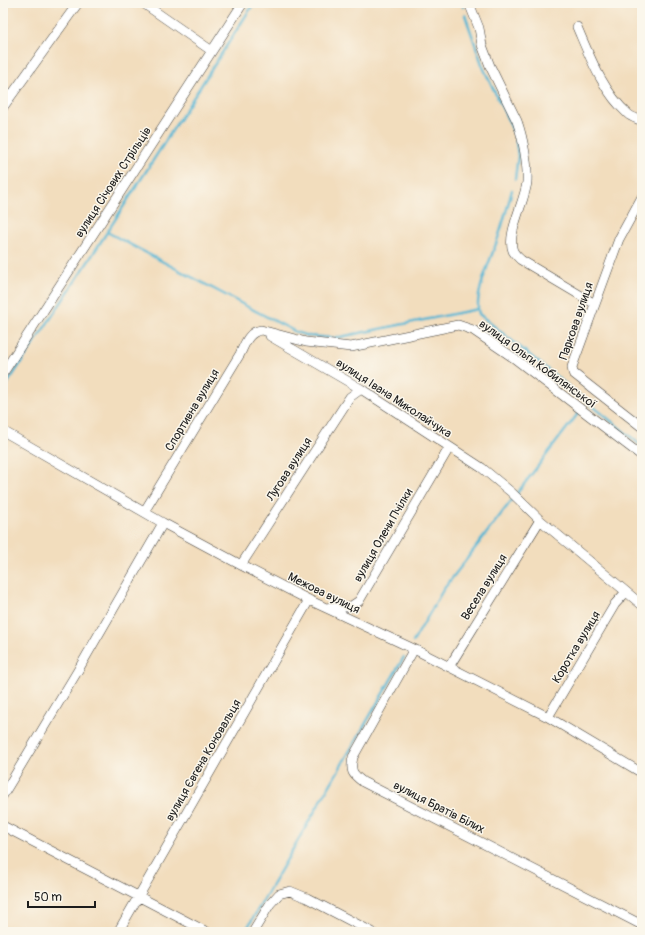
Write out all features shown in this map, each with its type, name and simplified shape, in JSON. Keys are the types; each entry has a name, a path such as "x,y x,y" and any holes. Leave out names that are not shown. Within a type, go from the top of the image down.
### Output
{"street":[{"path":"3,107 78,3"},
{"path":"143,3 212,51"},
{"name":"вулиця Січових Стрільців","path":"3,374 243,3"},
{"path":"469,3 479,28 486,57 521,131 527,180 524,198 511,238 513,250 521,260 595,304"},
{"path":"577,27 595,68 610,94 629,115 642,121"},
{"name":"Паркова вулиця","path":"642,197 619,238 572,367 573,373 642,428"},
{"name":"вулиця Ольги Кобилянської","path":"264,331 306,342 351,347 458,325 473,330 514,358 642,456"},
{"name":"Спортивна вулиця","path":"144,512 248,339 256,331 264,331"},
{"name":"вулиця Івана Миколайчука","path":"264,331 361,389 449,448 482,468 514,495 540,520 642,605"},
{"name":"Лугова вулиця","path":"241,565 350,398 361,389"},
{"name":"Межова вулиця","path":"3,431 163,523 241,565 309,600 414,649 548,717 640,772"},
{"name":"вулиця Олени Пчілки","path":"322,606 338,608 350,607 359,601 449,448"},
{"name":"Весела вулиця","path":"449,667 540,520"},
{"path":"3,795 77,672 163,523"},
{"name":"Коротка вулиця","path":"548,717 616,604 626,592"},
{"name":"вулиця Євгена Коновальця","path":"118,932 309,600"},
{"name":"вулиця Братів Білих","path":"414,649 353,757 351,767 354,775 363,782 491,846 642,925"},
{"path":"3,826 207,932"},
{"path":"253,932 270,904 279,894 290,891 307,898 372,932"}],"waterway":[{"path":"3,390 86,265 254,3"},
{"path":"465,15 483,67 515,135 518,156 515,179"},
{"path":"512,190 501,229 481,286 478,306 479,314 642,446"},
{"path":"107,232 296,332 309,336 335,338 478,309"},
{"path":"413,642 443,590 580,411"},
{"path":"245,932 404,657"}]}
